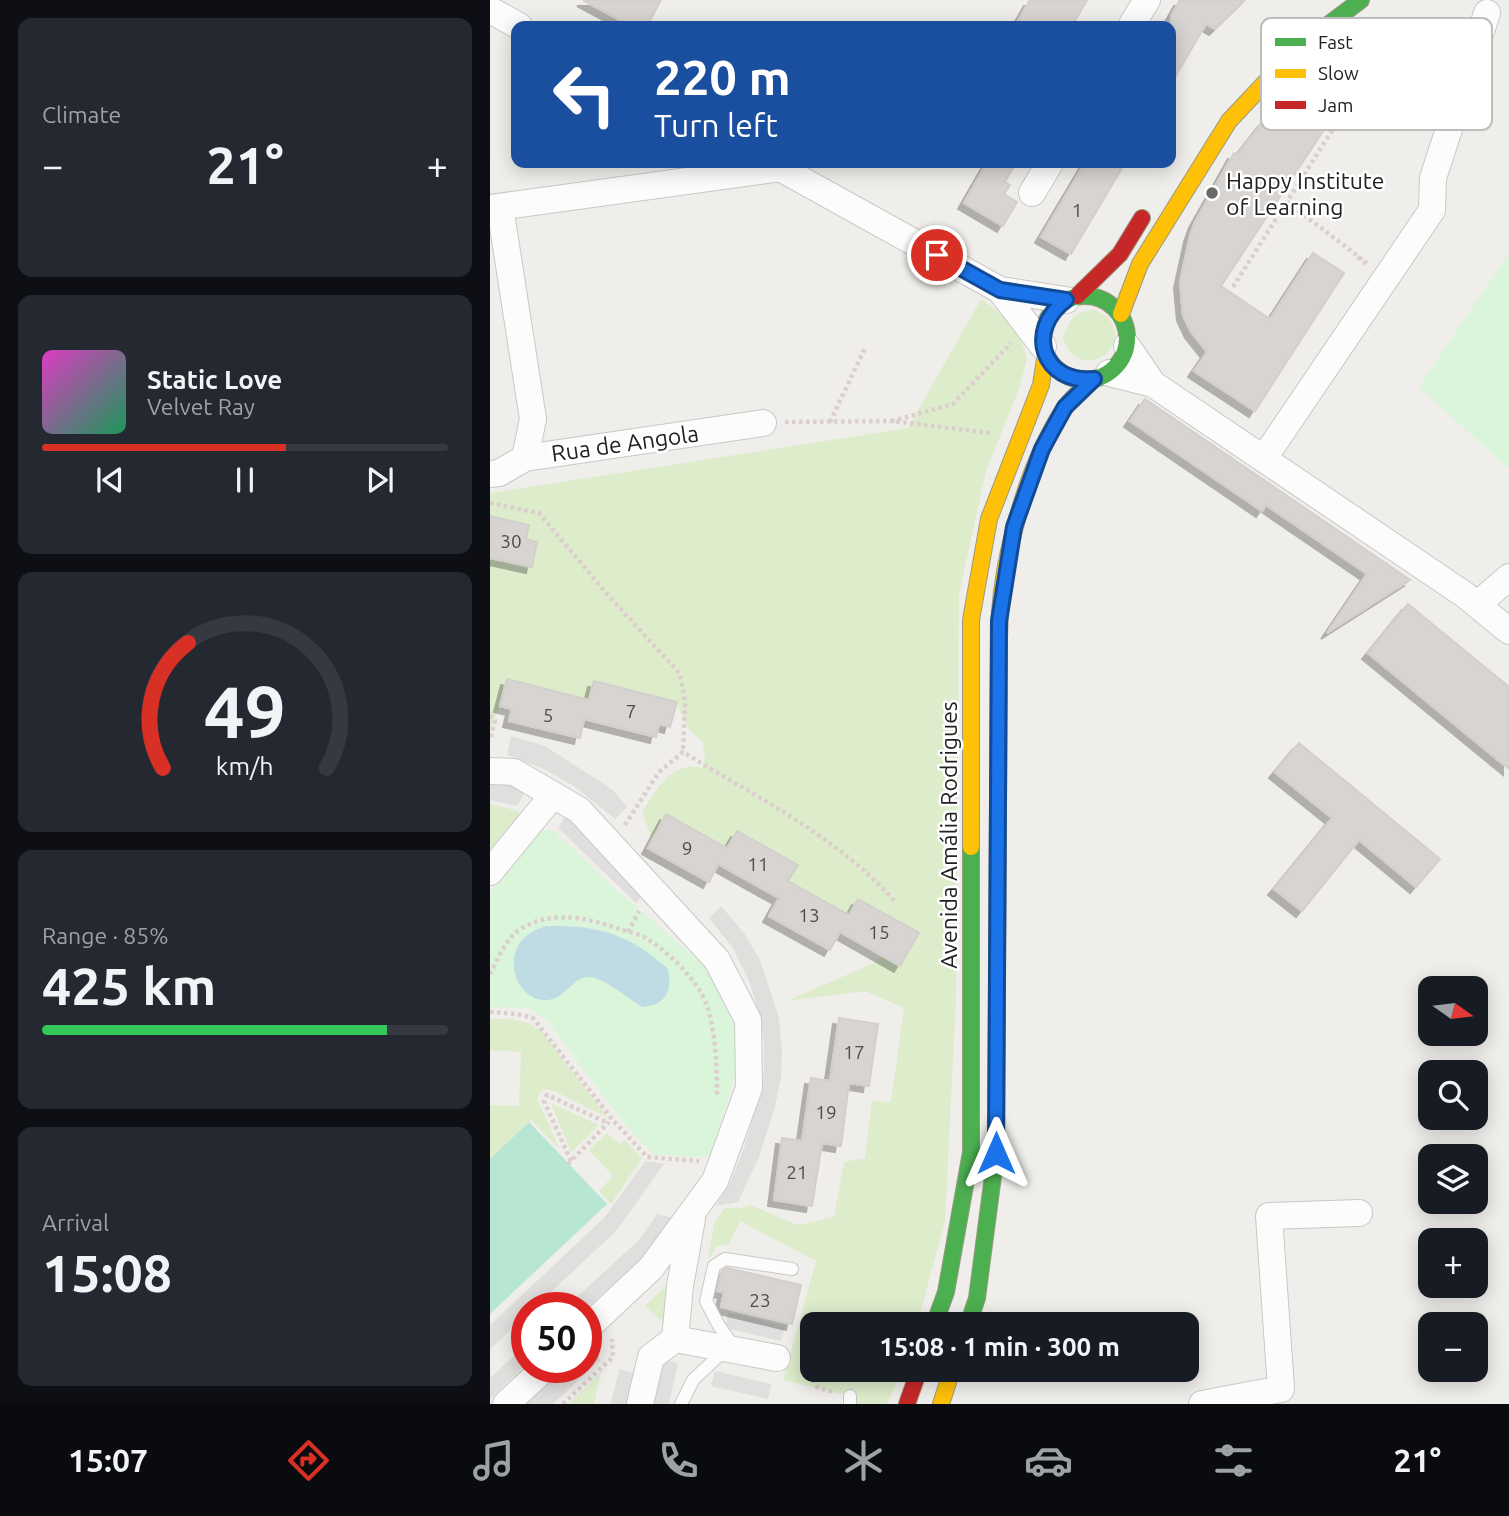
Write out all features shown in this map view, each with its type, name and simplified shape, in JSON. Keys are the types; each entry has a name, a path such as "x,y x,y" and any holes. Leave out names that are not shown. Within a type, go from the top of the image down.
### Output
{"main road":[{"path":"1336,18 1360,0"},
{"path":"1121,314 1140,264 1228,121 1261,86"},
{"path":"1101,376 1082,380 1070,377 1047,354 1043,332 1047,319 1055,308 1071,298 1120,254 1148,207"},
{"path":"972,1312 977,1298 996,1153 999,621 1014,527 1042,449 1065,407 1123,356 1127,346 1125,324 1121,314 1112,305 1090,295 1071,298"},
{"name":"Avenida Amália Rodrigues","path":"939,1312 946,1292 971,1152 971,620 989,519 1041,385 1047,354"},
{"path":"907,1404 915,1382"},
{"path":"941,1404 948,1382"}],"street":[{"path":"1134,21 1147,0"},
{"path":"490,10 511,22"},
{"path":"1485,18 1487,13"},
{"path":"1264,458 1432,211 1433,178 1449,130"},
{"path":"525,458 533,419 495,207 756,168"},
{"path":"781,168 1000,290 1071,298"},
{"path":"1032,193 1047,168"},
{"path":"1000,290 1047,354"},
{"path":"1127,346 1153,384 1478,604 1509,631"},
{"path":"1101,376 1153,384"},
{"name":"Rua de Angola","path":"490,474 499,473 525,458 763,423"},
{"path":"1478,604 1509,577"},
{"path":"490,771 514,772 579,810 717,960 748,1020 748,1087 715,1181 651,1268 602,1314"},
{"path":"490,872 552,795"},
{"path":"1202,1404 1281,1389 1269,1216 1359,1213"},
{"path":"640,1404 651,1357 675,1339 680,1286 693,1214"},
{"path":"675,1339 785,1359"},
{"path":"506,1404 529,1383"}],"lane":[{"path":"681,1404 693,1380 731,1350 706,1301 715,1266 725,1259 792,1269"}],"path":[{"path":"1233,287 1332,130"},
{"path":"1287,202 1379,273 1384,281"},
{"path":"892,421 953,404 1020,333 1025,322"},
{"path":"830,422 866,346"},
{"path":"763,423 892,421 1002,435 1020,442"},
{"path":"490,503 539,513 607,594 680,674 685,701 683,752 659,772 612,846"},
{"path":"490,715 495,721 490,739"},
{"path":"683,752 813,832 874,878 896,903"},
{"path":"628,932 643,903"},
{"path":"490,974 499,955 516,932 537,920 598,921 646,938 681,968 702,993 712,1025 718,1065 717,1106"},
{"path":"490,1012 533,1018 610,1121 647,1157 706,1162"},
{"path":"547,1095 610,1121 570,1162 544,1101 547,1095"},
{"path":"563,1404 613,1357 612,1336"},
{"path":"785,1359 800,1362"},
{"path":"814,1382 817,1387 850,1400"}],"green space":[{"path":"1509,254 1509,469 1419,387"},
{"path":"981,299 1011,321 1021,339 1027,359 1019,389 986,471 959,594 956,998 945,1221 920,1312 802,1312 816,1261 740,1221 729,1244 717,1246 708,1260 714,1224 725,1208 750,1205 798,1225 834,1217 844,1162 865,1158 872,1101 891,1102 904,1008 865,991 786,1001 872,964 882,956 900,966 919,933 859,899 849,915 788,881 797,864 737,831 727,848 667,814 652,840 642,811 666,778 682,768 702,768 705,756 702,741 689,730 676,702 589,700 500,706 490,729 490,493 908,428"},
{"path":"1094,310 1107,318 1114,327 1115,338 1104,355 1094,360 1082,360 1071,353 1063,338 1073,318"},
{"path":"490,804 518,811 521,815 490,855"},
{"path":"542,830 553,830 612,886 716,976 736,1016 737,1067 711,1158 653,1154 622,1121 548,1021 529,1008 490,1007 490,893"},
{"path":"490,1019 523,1021 541,1031 608,1118 554,1091 543,1089 537,1098 560,1150 531,1120 490,1159 490,1105 519,1106 521,1052 490,1050"},
{"path":"551,1103 599,1125 571,1152"},
{"path":"529,1122 607,1204 490,1314 490,1159"},
{"path":"607,1133 619,1144 625,1140 642,1158 611,1204 599,1191 613,1176 589,1150"},
{"path":"667,1285 665,1324 645,1306"},
{"path":"800,1319 800,1382 897,1382 887,1404 853,1404 854,1397 783,1380"},
{"path":"590,1383 599,1383 594,1404 569,1404"}],"shaded area":[{"path":"511,736 545,746 613,790 627,807 615,819 574,786 542,768 507,755"},
{"path":"490,780 526,790 517,806 490,800"},
{"path":"567,814 645,892 636,903 558,828"},
{"path":"721,906 744,933 760,960 779,1018 782,1051 781,1077 775,1107 759,1157 738,1202 716,1206 732,1179 744,1148 764,1070 764,1043 750,983 733,948 709,918"},
{"path":"645,1161 664,1164 617,1230 551,1292 525,1292 605,1217"},
{"path":"657,1214 674,1218 651,1249 602,1294 602,1292 582,1292 640,1239"},
{"path":"511,1305 511,1330 490,1349 490,1325"},
{"path":"728,1312 785,1326 781,1341 725,1328"},
{"path":"658,1358 678,1363 669,1404 647,1404"},
{"path":"511,1359 511,1379 490,1399 490,1378"},
{"path":"619,1369 639,1374 633,1404 611,1404"},
{"path":"715,1371 771,1384 768,1399 711,1386"},
{"path":"549,1383 575,1383 553,1404 526,1404"}],"water":[{"path":"546,926 598,930 640,947 668,969 669,984 666,996 650,1006 642,1007 596,978 584,977 558,997 543,1000 534,998 520,985 514,957 519,943 526,936"}],"building":[{"path":"583,0 661,0 650,21 622,21"},
{"path":"1030,0 1087,0 1075,21 1018,21"},
{"path":"1180,0 1245,0 1215,29 1206,24 1176,75 1176,21 1171,21"},
{"path":"1261,125 1261,130 1324,130 1221,286 1270,319 1313,253 1344,273 1255,411 1194,371 1207,352 1191,332 1183,315 1180,282 1195,222 1234,153 1237,155"},
{"path":"984,168 1013,168 1005,182 1010,185 1004,194 1017,202 1003,226 964,203"},
{"path":"1082,168 1122,168 1071,254 1041,237"},
{"path":"1145,399 1410,580 1327,633 1367,574 1266,505 1262,511 1130,421"},
{"path":"490,516 529,525 526,539 537,542 532,567 490,558"},
{"path":"1408,604 1509,687 1509,769 1368,653"},
{"path":"507,679 589,700 594,681 677,702 670,727 659,724 656,737 584,719 580,738 509,721 512,709 500,706"},
{"path":"1299,743 1440,859 1416,887 1359,840 1302,911 1274,889 1332,818 1275,772"},
{"path":"666,814 727,848 737,831 798,865 788,881 849,915 858,899 919,933 900,966 840,932 830,950 769,916 779,898 718,864 709,882 648,848"},
{"path":"839,1018 878,1024 869,1086 849,1083 841,1146 822,1143 812,1206 774,1200 782,1138 802,1141 811,1078 830,1081"},
{"path":"727,1268 801,1285 792,1324 721,1307 724,1292 717,1291 722,1271"}],"traffic: fast":[{"path":"1337,18 1361,0"},
{"path":"1085,296 1101,299 1115,308 1124,322 1127,338 1124,354 1115,368 1101,377 1085,380 1069,377 1055,368 1046,354 1043,338 1046,322 1055,308 1069,299 1085,296"},
{"path":"972,1312 977,1298 996,1153 999,639"},
{"path":"939,1312 946,1292 971,1152 971,847"}],"traffic: slow":[{"path":"1121,314 1140,264 1229,121 1261,87"},
{"path":"971,847 971,620 989,519 1041,385 1046,353"},
{"path":"999,639 1000,611 1009,550 1026,489 1037,460 1064,409 1094,379"},
{"path":"941,1404 948,1382"}],"traffic: jam":[{"path":"1077,296 1120,254 1142,218"},
{"path":"907,1404 915,1382"}],"place":[{"name":"Happy Institute of Learning","path":"1212,193"}],"route":[{"path":"937,255 1000,290 1066,300 1055,308 1047,319 1043,346 1051,363 1060,372 1082,380 1094,379 1065,407 1042,449 1014,527 999,621 996,1153"}]}
